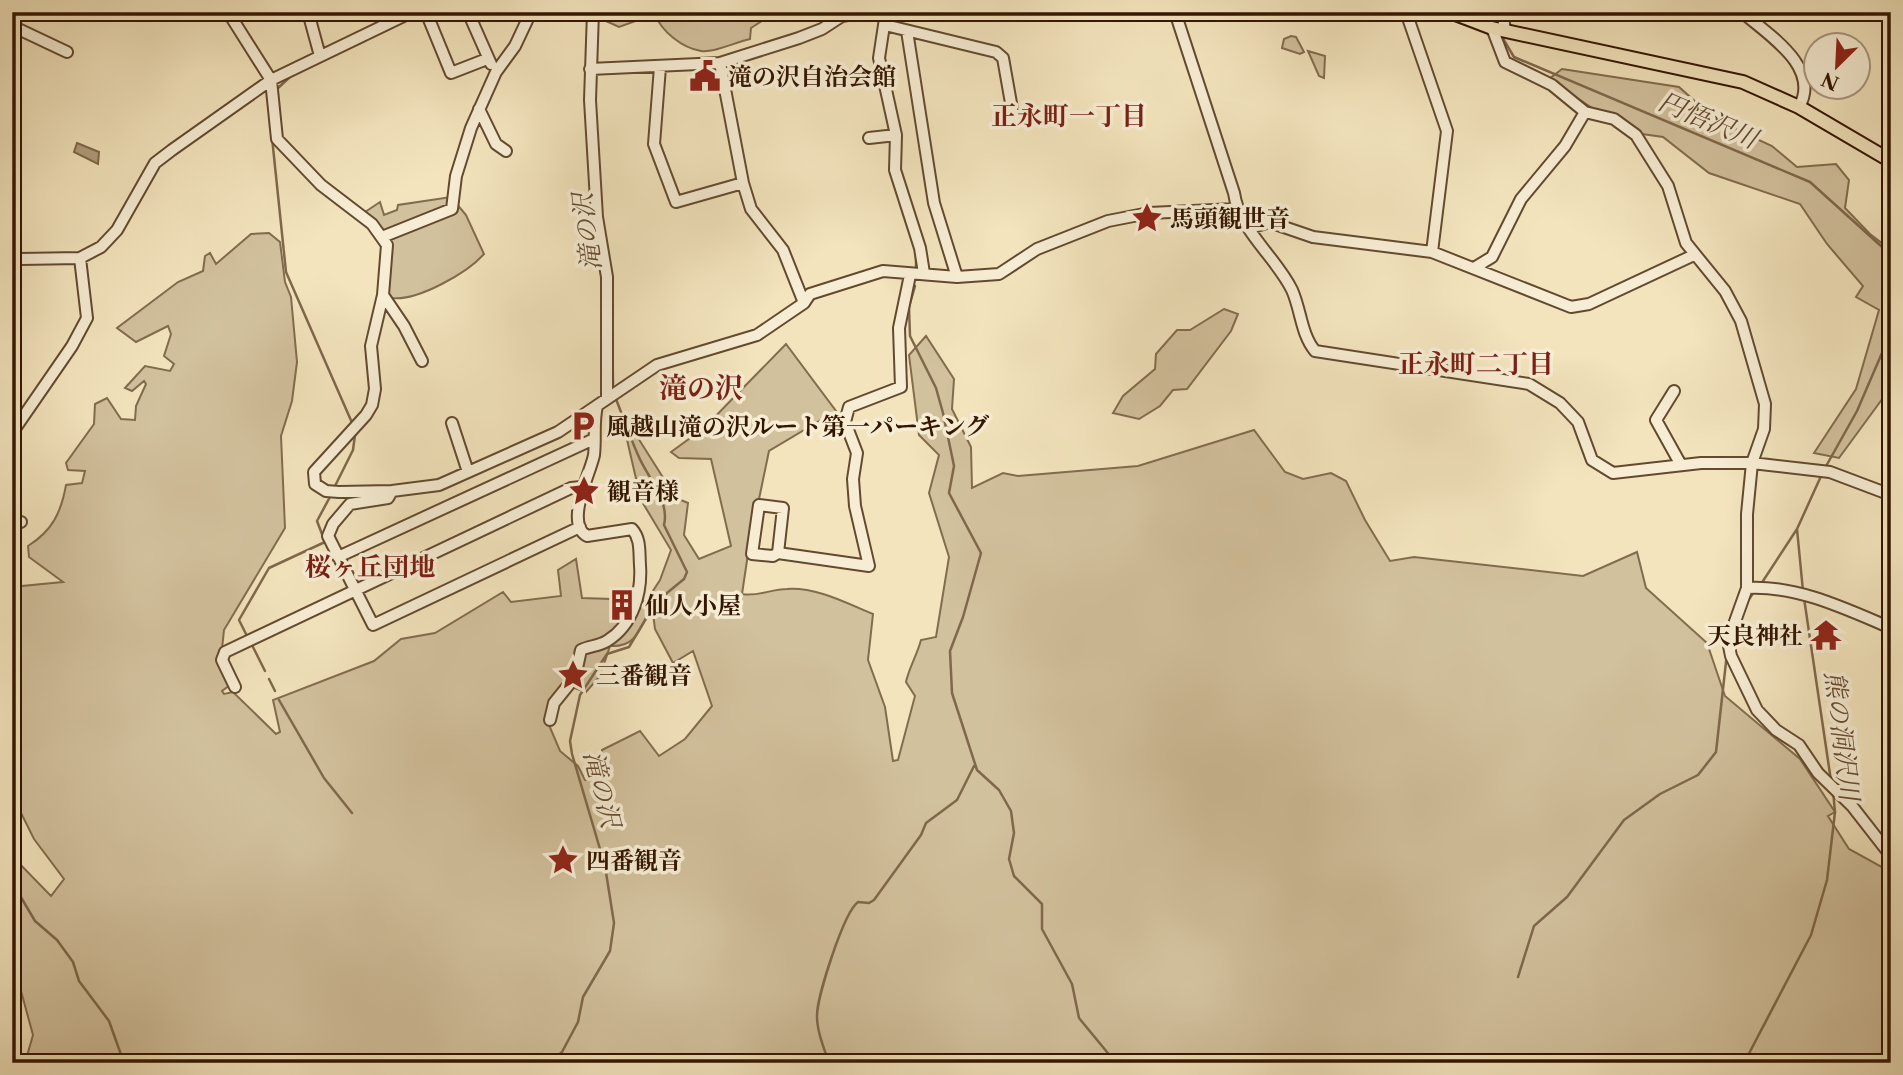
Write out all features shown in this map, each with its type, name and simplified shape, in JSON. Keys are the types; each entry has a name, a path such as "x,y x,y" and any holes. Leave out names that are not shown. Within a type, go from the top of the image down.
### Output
{"main road":[{"path":"1450,12 1492,28 1743,82 1798,107 1891,161"}],"street":[{"path":"228,12 271,80 277,139 321,185 372,224 387,245 383,295 370,346 375,389 372,405 366,415 318,466 313,478 319,488 326,491 392,491 439,485 558,432 657,365 757,335 804,303 810,294 883,271 957,277 1005,272 1037,249 1108,221 1149,213 1236,209"},
{"path":"308,12 320,56"},
{"path":"12,255 20,259 80,258 110,240 155,163 271,80 412,12"},
{"path":"426,12 451,73 487,59"},
{"path":"468,12 487,59 496,72"},
{"path":"382,237 452,209 456,176 479,109 496,72 515,46 531,12"},
{"path":"593,12 590,69 597,217 607,277 607,398"},
{"path":"590,69 720,63 799,38 822,29 842,16 863,12"},
{"path":"886,12 880,58 896,135 895,170 920,248 923,274"},
{"path":"1175,12 1234,193 1236,209 1291,288 1308,342 1315,351 1529,384 1560,402 1578,422 1592,460 1602,467 1621,473 1681,465 1752,463 1830,472 1891,495"},
{"path":"1406,12 1447,131 1432,252"},
{"path":"1499,12 1503,16 1505,31"},
{"path":"1742,12 1787,51 1802,72 1804,91 1798,107"},
{"path":"885,25 996,52 1003,58 1014,120"},
{"path":"12,26 66,52"},
{"path":"1492,28 1505,62 1552,85 1585,112 1614,119 1636,135 1668,186 1686,243 1725,291 1741,321 1765,404 1764,429 1752,463 1747,514 1747,588 1728,640 1731,656 1758,710 1776,730 1800,745 1828,784 1891,856"},
{"path":"907,31 934,203 957,277"},
{"path":"720,63 743,183 756,218 783,250 804,303"},
{"path":"660,67 654,144 676,202 743,183"},
{"path":"479,109 496,144 506,151"},
{"path":"1474,268 1492,257 1521,199 1564,146 1585,112"},
{"path":"869,138 896,135"},
{"path":"1250,228 1269,222 1312,237 1432,252 1571,307 1589,304 1694,255"},
{"path":"12,433 72,346 87,318 80,258"},
{"path":"778,553 783,508 759,505 751,554 778,553 869,566 855,506 853,479 856,453 845,422 849,407 901,387 899,328 910,275"},
{"path":"383,295 404,326 422,361"},
{"path":"1674,391 1656,420 1681,465"},
{"path":"550,720 554,703 575,677 581,650 604,643 618,631 633,610 641,587 638,538 632,529 587,536 580,527 581,487 594,454 597,406"},
{"path":"452,423 468,472"},
{"path":"338,557 594,439"},
{"path":"235,687 222,660 225,652 355,593 571,488 581,487"},
{"path":"392,491 387,498 349,504 333,524 328,536 373,625 580,527"},
{"path":"1747,588 1770,587 1835,604 1891,628"}],"shaded area":[{"path":"606,12 776,12 751,28 750,39 719,49 701,51 673,38 662,27 655,14 619,27 606,21"},
{"path":"1296,37 1304,52 1300,54 1282,48 1284,39"},
{"path":"1308,51 1325,56 1324,78 1319,76"},
{"path":"1562,69 1679,87 1716,120 1772,146 1797,167 1836,164 1849,180 1845,208 1870,234 1891,250 1891,387 1839,458 1814,453 1856,389 1879,310 1856,297 1863,286 1827,244 1800,204 1709,173 1663,137 1642,134 1595,110 1549,79"},
{"path":"77,143 99,152 98,164 74,152"},
{"path":"451,197 466,215 484,254 441,284 415,295 392,298 387,293 390,257 388,240 376,222 365,212 380,202 384,215 397,210 398,205"},
{"path":"269,233 280,242 285,282 291,297 297,362 292,401 281,436 285,528 224,630 222,649 230,685 222,691 224,694 233,692 276,734 280,732 273,700 374,661 401,639 435,633 503,592 511,602 561,596 558,570 576,559 582,598 642,600 652,606 647,600 660,580 671,550 641,500 625,431 633,430 676,498 688,503 684,535 699,559 731,546 711,459 679,458 671,452 704,428 786,344 836,411 769,451 742,594 798,589 831,597 873,614 868,660 885,707 893,761 898,760 915,696 906,682 921,640 936,637 949,557 929,493 939,455 919,435 909,355 926,336 954,379 952,409 971,447 972,488 1003,473 1018,476 1138,466 1254,430 1285,472 1303,479 1331,473 1346,481 1365,520 1390,561 1414,557 1583,576 1637,552 1646,588 1707,643 1725,696 1800,759 1835,812 1828,816 1849,849 1891,872 1891,1063 25,1063 33,1035 12,958 12,856 51,896 64,879 34,839 21,813 12,731 12,587 63,582 29,557 28,546 43,534 54,520 66,485 82,483 85,471 68,470 66,463 94,424 95,404 107,398 121,419 135,420 136,406 146,384 144,381 132,391 125,388 145,366 170,371 174,364 164,356 171,334 168,326 136,342 117,328 178,282 203,271 205,256 210,253 216,264 251,234","holes":["652,606 655,629 673,663 693,651 712,706 685,739 659,756 640,731 602,750 599,778 585,780 578,766 560,751 546,718 563,684 586,692 600,676 610,646 619,646 632,639"]},
{"path":"1224,309 1238,314 1231,331 1187,389 1173,390 1160,406 1139,419 1113,413 1123,396 1155,369 1156,354 1177,330 1190,330"}],"waterway":[{"path":"379,12 379,23"},
{"name":"円悟沢川","path":"1491,12 1496,18"},
{"name":"円悟沢川","path":"1502,37 1514,57 1810,182 1891,255"},
{"path":"347,49 364,41"},
{"path":"278,88 291,76"},
{"path":"271,128 286,272 353,425"},
{"path":"916,255 916,270"},
{"path":"915,286 909,307 910,336 936,388 943,413 954,466 949,493 981,553 963,617 950,651 952,693 977,770 999,790 1011,811 1014,833 1009,859 1014,876 1042,904 1042,929 1072,984 1079,1018 1116,1063"},
{"name":"滝の沢","path":"612,324 613,384"},
{"name":"熊の洞沢川","path":"1825,468 1857,411 1891,332"},
{"name":"滝の沢","path":"550,1063 562,1052 578,1022 583,997 610,951 614,923 605,866 570,741 580,695 607,654 629,647 656,602 684,579 687,572 664,525 661,498 638,455 616,399"},
{"path":"334,488 353,450 355,435"},
{"name":"熊の洞沢川","path":"1803,591 1797,529 1822,474"},
{"path":"247,636 239,620 269,568 325,542 317,521 331,495"},
{"path":"1763,581 1797,529"},
{"path":"1747,602 1754,592"},
{"name":"熊の洞沢川","path":"1804,598 1831,781"},
{"path":"253,647 265,671"},
{"path":"1518,977 1534,926 1567,897 1624,820 1660,794 1698,775 1716,752 1727,653"},
{"path":"269,679 275,691"},
{"path":"279,700 324,778 352,813"},
{"path":"829,1063 818,1028 818,1006 832,955 846,921 858,902 869,903 874,900 921,835 926,823 957,800 974,766"},
{"name":"熊の洞沢川","path":"1744,1063 1811,935 1827,880 1835,812 1833,791"},
{"path":"12,882 35,921 57,940 73,962 79,981 109,1021 124,1063"}],"place":[{"name":"滝の沢自治会館","path":"705,76"},
{"name":"馬頭観世音","path":"1147,218"},
{"name":"風越山滝の沢ルート第一パーキング","path":"583,426"},
{"name":"観音様","path":"584,491"},
{"name":"仙人小屋","path":"622,605"},
{"name":"天良神社","path":"1826,635"},
{"name":"三番観音","path":"573,675"},
{"name":"四番観音","path":"563,860"}],"district":[{"name":"正永町一丁目","path":"1069,116"},
{"name":"正永町二丁目","path":"1476,364"},
{"name":"滝の沢","path":"701,388"},
{"name":"桜ヶ丘団地","path":"370,567"}]}
